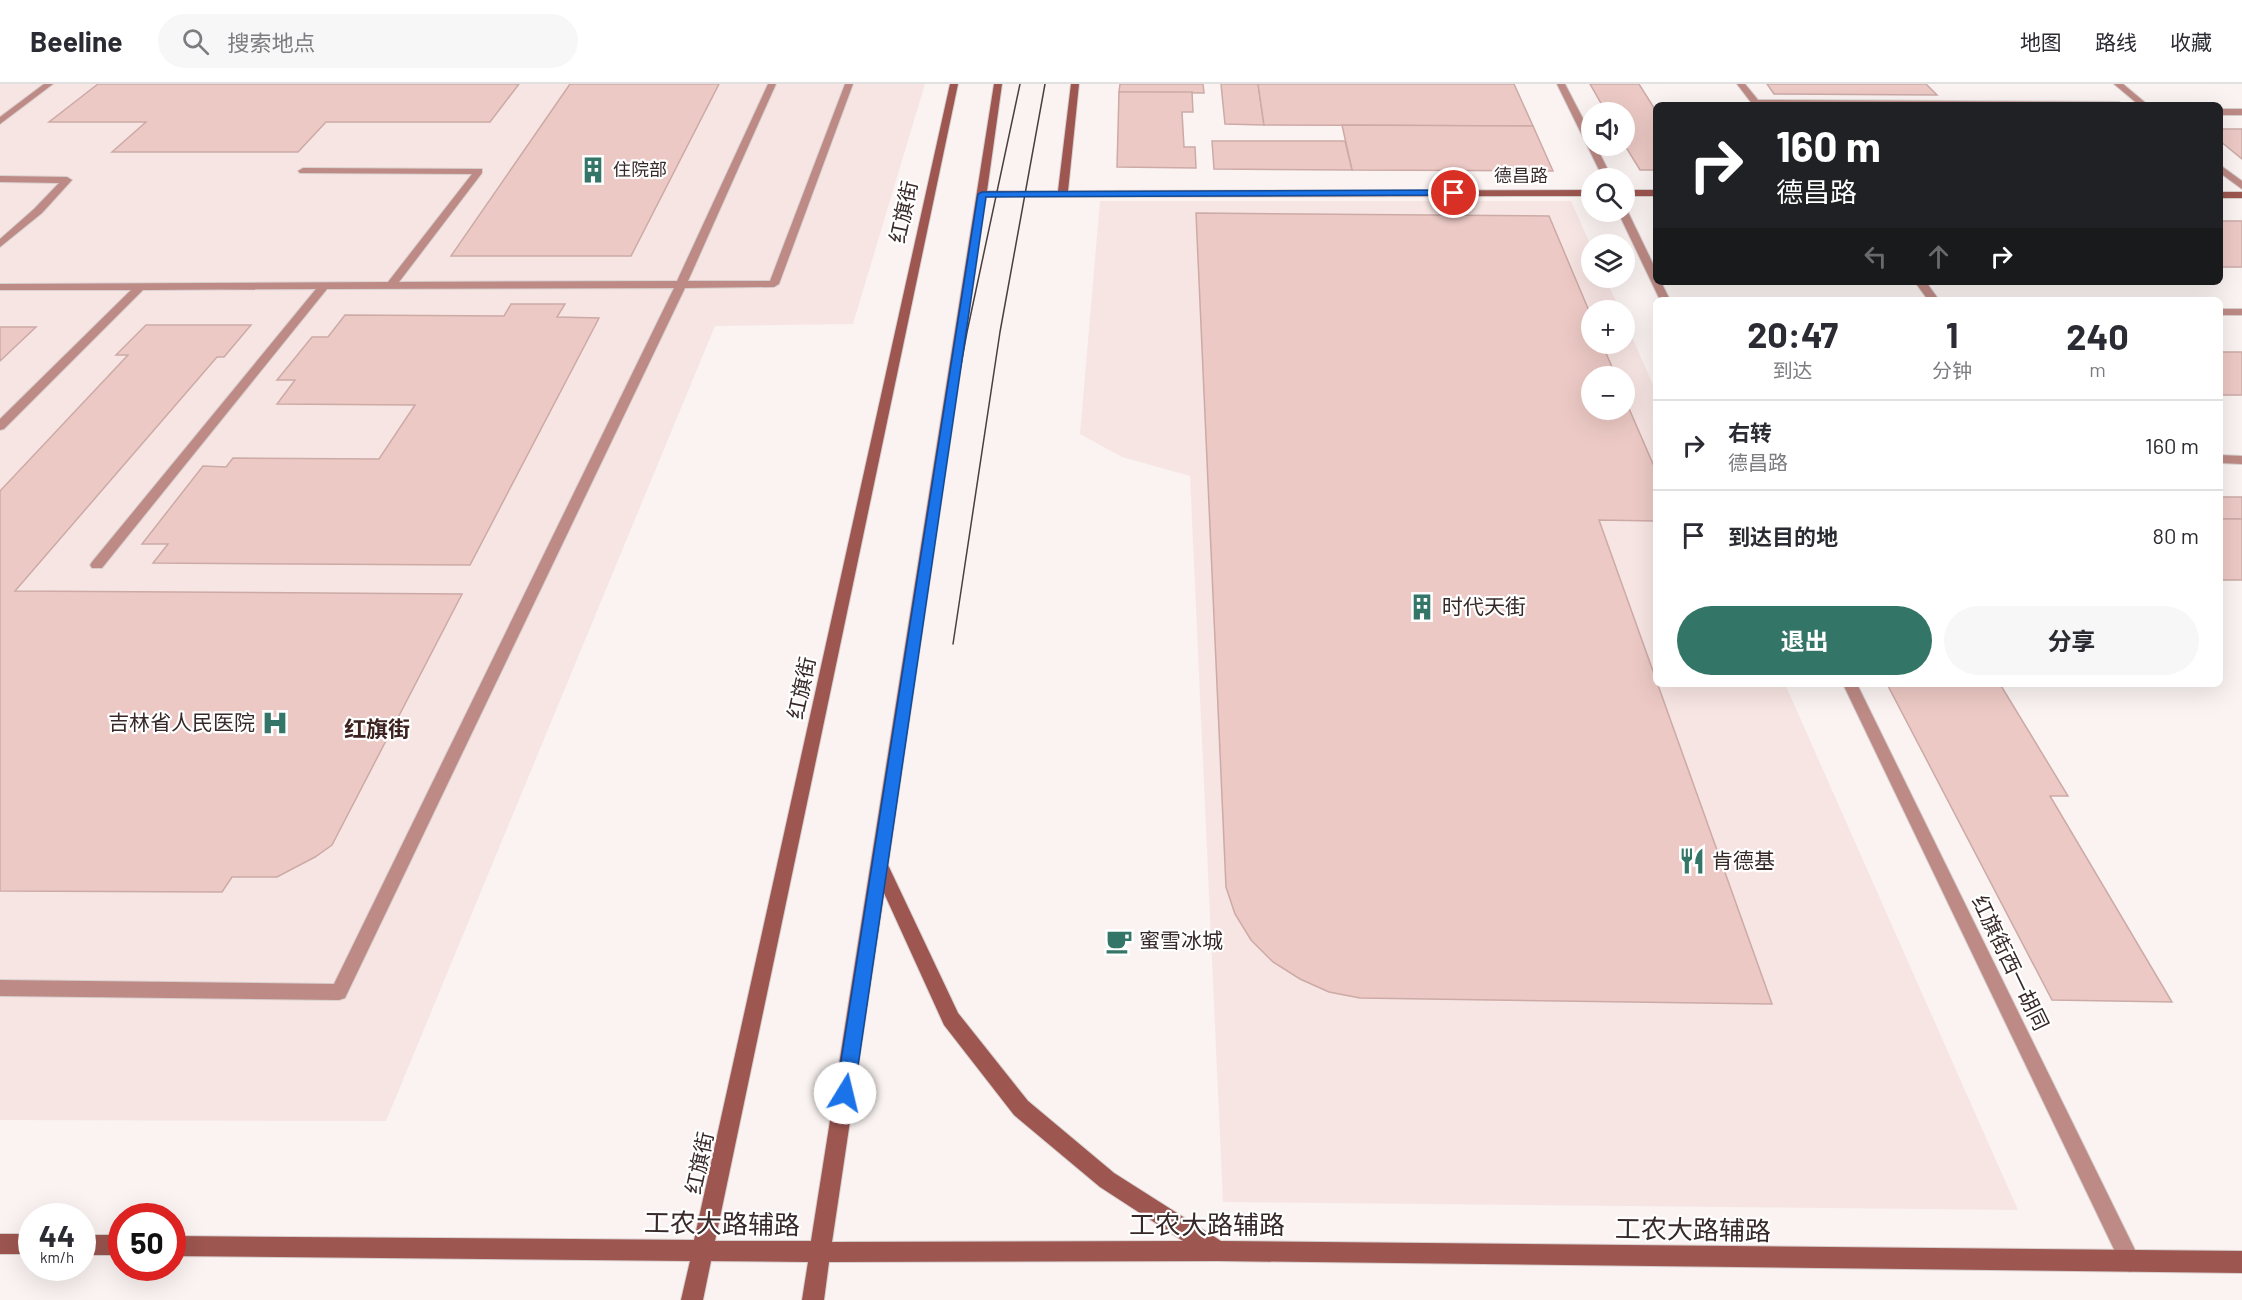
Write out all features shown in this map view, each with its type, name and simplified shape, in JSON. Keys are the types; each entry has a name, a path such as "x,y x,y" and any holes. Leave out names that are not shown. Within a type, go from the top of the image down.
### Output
{"main road":[{"name":"红旗街","path":"692,1300 954,84"},
{"path":"813,1300 998,84"},
{"path":"1063,194 1075,84"},
{"name":"德昌路","path":"982,194 1581,193"},
{"path":"1635,193 1653,193"},
{"path":"2223,195 2242,195"},
{"path":"880,866 951,1019 1020,1108 1107,1180 1218,1251"},
{"path":"0,1244 18,1244"},
{"name":"工农大路辅路","path":"186,1245 821,1252 1218,1251 2242,1262"}],"street":[{"path":"0,121 49,84"},
{"path":"0,988 339,992 681,285 772,84"},
{"path":"0,288 774,284 849,84"},
{"path":"1561,84 1603,168"},
{"path":"1741,84 1755,102"},
{"path":"2118,84 2140,102"},
{"path":"2223,112 2242,112"},
{"path":"2223,170 2242,186"},
{"path":"303,171 479,171 391,286"},
{"path":"0,179 67,180 38,211 0,244"},
{"path":"1628,222 1653,275"},
{"path":"1922,285 1932,297"},
{"path":"97,565 324,286"},
{"path":"0,426 140,287"},
{"path":"2223,312 2242,312"},
{"path":"2223,459 2242,459"},
{"name":"红旗街西一胡同","path":"1851,687 2130,1261"}],"shaded area":[{"name":"吉林省人民医院","path":"0,84 925,84 853,324 715,326 386,1121 0,1120"},
{"path":"1100,201 1571,201 1586,234 1581,234 1581,288 1610,288 1615,300 1581,300 1581,354 1635,354 1635,344 1653,385 1653,687 1786,687 2018,1210 1223,1202 1190,476 1122,457 1080,434"}],"building":[{"path":"98,84 519,84 490,122 326,122 298,152 112,152 146,122 49,122"},
{"name":"住院部","path":"570,84 719,84 631,256 451,256"},
{"path":"1120,84 1203,84 1204,93 1119,92"},
{"path":"1221,84 1258,84 1264,125 1225,124"},
{"path":"1258,84 1514,84 1533,126 1264,125"},
{"path":"1590,84 1639,84 1653,106 1653,170 1640,170 1631,156 1635,156 1635,102 1600,102"},
{"path":"1767,84 1926,84 1937,95 1774,94"},
{"path":"1119,92 1192,92 1193,112 1182,112 1184,147 1195,147 1196,168 1117,167"},
{"path":"1342,125 1533,126 1553,171 1352,170"},
{"path":"2223,129 2242,129 2242,159 2223,143"},
{"path":"1212,141 1345,141 1352,170 1214,169"},
{"name":"时代天街","path":"1196,213 1549,216 1584,300 1581,300 1581,354 1606,354 1612,366 1581,366 1581,420 1634,420 1653,464 1653,521 1599,520 1653,671 1653,687 1659,687 1772,1004 1360,998 1329,992 1300,979 1273,962 1251,940 1235,914 1226,887"},
{"path":"2223,221 2242,221 2242,267 2223,267"},
{"path":"511,304 565,304 557,317 599,318 470,565 153,563 168,544 142,544 203,466 226,467 233,458 379,459 415,405 277,404 295,380 277,380 312,337 328,337 345,315 504,316"},
{"path":"146,325 251,325 224,357 217,357 15,591 462,594 332,845 315,857 277,877 232,877 222,892 0,891 0,491 128,355 116,355"},
{"path":"0,327 36,327 0,361"},
{"path":"2223,352 2242,352 2242,395 2223,395"},
{"path":"2223,497 2242,497 2242,519 2223,519"},
{"path":"2223,519 2242,519 2242,580 2223,580"},
{"path":"1889,687 2002,687 2068,796 2050,796 2172,1002 2052,1000"}],"tram line":[{"path":"910,643 967,332 1020,84"},
{"path":"953,644 1000,332 1045,84"}],"place":[{"name":"住院部","path":"593,170"},
{"name":"时代天街","path":"1422,607"},
{"name":"吉林省人民医院","path":"275,723"},
{"name":"肯德基","path":"1692,861"},
{"name":"蜜雪冰城","path":"1119,941"}],"district":[{"name":"红旗街","path":"377,729"}],"route":[{"path":"845,1093 982,194 1454,193"}]}
